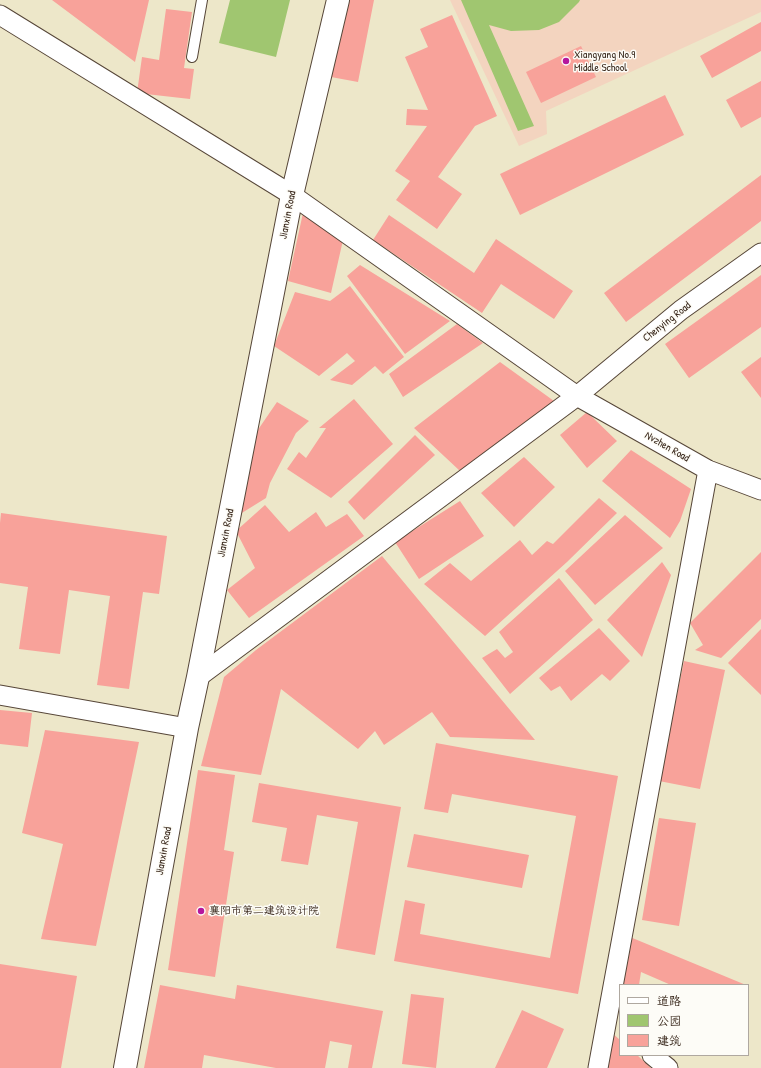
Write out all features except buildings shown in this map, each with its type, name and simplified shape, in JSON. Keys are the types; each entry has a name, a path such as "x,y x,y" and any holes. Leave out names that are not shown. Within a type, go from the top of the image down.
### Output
{"street":[{"name":"Jianxin Road","path":"125,1068 187,728 292,195 338,0"},
{"name":"Nvzhen Road","path":"0,15 292,195 577,396 708,470 761,490"},
{"name":"Chenying Road","path":"198,677 577,396 681,310 761,253"},
{"path":"621,984 708,470"},
{"path":"0,695 187,728"},
{"path":"598,1068 614,1023 619,994"},
{"path":"653,1056 668,1068"}],"lane":[{"path":"192,57 202,0"}],"shaded area":[{"name":"Xiangyang No.9 Middle School","path":"450,0 761,0 761,12 546,111 547,134 519,146"}],"green space":[{"path":"230,0 290,0 276,57 219,43"},
{"path":"461,0 580,0 559,22 539,30 511,31 489,25 534,126 518,131"}],"place":[{"name":"Xiangyang No.9 Middle School","path":"566,61"},
{"name":"襄阳市第二建筑设计院","path":"201,911"}]}
